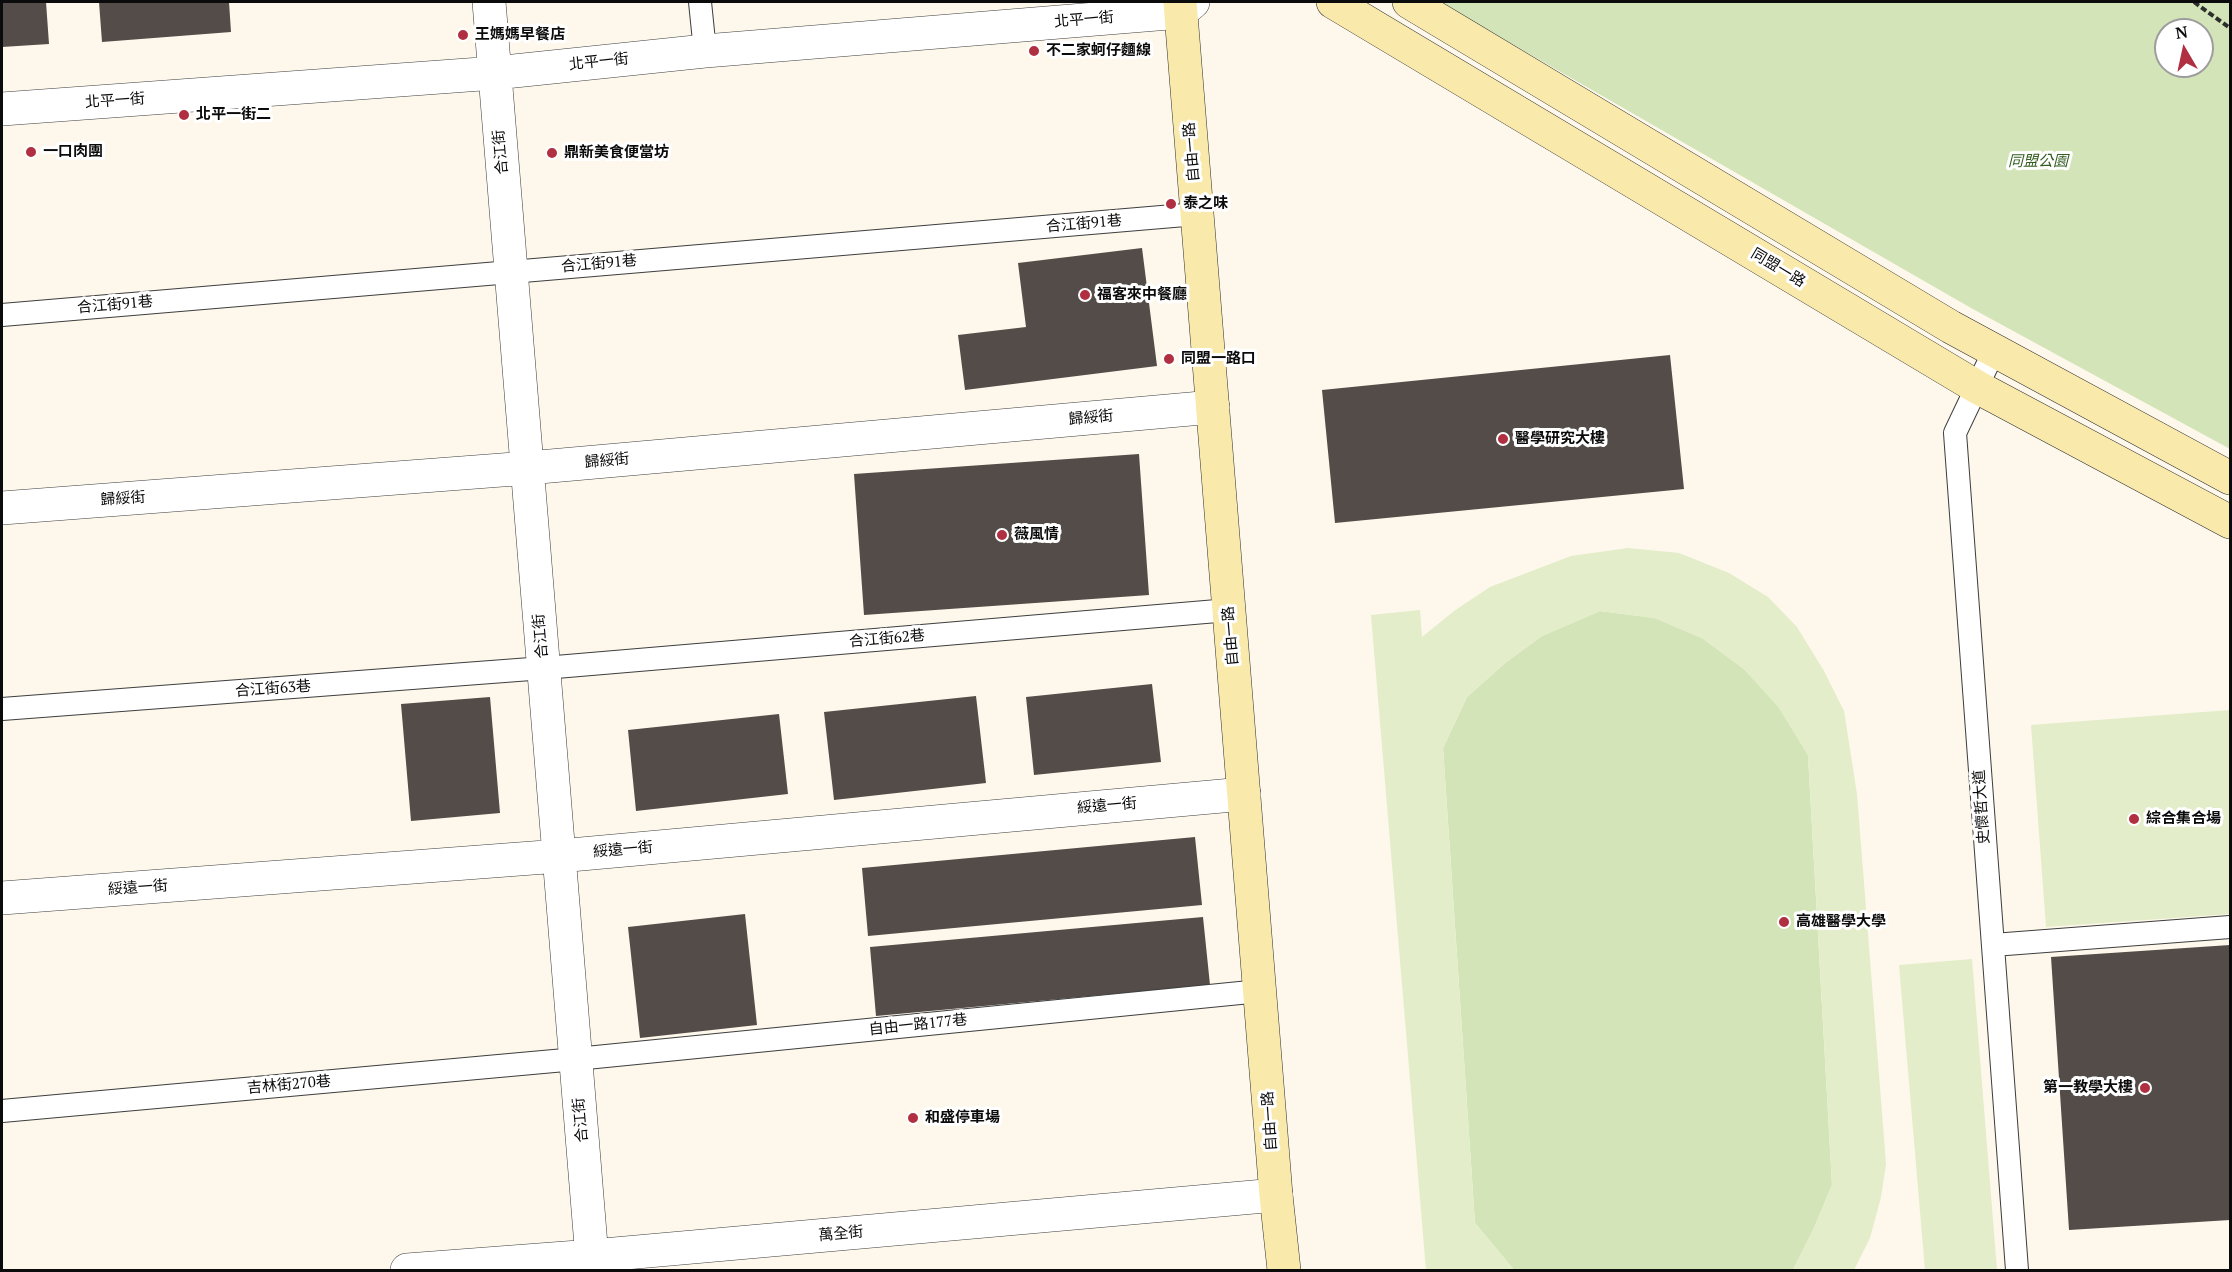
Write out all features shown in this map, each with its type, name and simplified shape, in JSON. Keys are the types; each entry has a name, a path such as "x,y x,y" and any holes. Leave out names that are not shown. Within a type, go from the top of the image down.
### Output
{"street":[{"name":"合江街","path":"489,2 593,1263"},
{"name":"同盟一路","path":"1333,2 1977,387 2230,522"},
{"path":"1409,2 1994,351 2230,478"},
{"name":"北平一街","path":"2,109 495,73 1184,5"},
{"name":"自由一路","path":"1184,5 1197,214 1276,1196 1284,1270"},
{"name":"歸綏街","path":"2,508 528,468 1213,407"},
{"name":"綏遠一街","path":"2,898 559,856 1244,794"},
{"name":"萬全街","path":"406,1270 593,1263 1276,1196"}],"lane":[{"path":"700,2 705,51"},
{"name":"合江街91巷","path":"2,315 1197,214"},
{"name":"史懷哲大道","path":"1994,351 1955,432 2017,1270"},
{"name":"合江街62巷","path":"544,668 1229,610"},
{"name":"合江街63巷","path":"2,709 544,668"},
{"path":"1993,945 2230,927"},
{"name":"自由一路177巷","path":"576,1059 1260,991"},
{"name":"吉林街270巷","path":"2,1111 576,1059"}],"path":[{"path":"2194,2 2230,28"}],"green space":[{"name":"同盟公園","path":"1442,2 2230,2 2230,449 1971,308"},
{"path":"1628,548 1679,553 1729,573 1768,597 1797,627 1824,671 1844,711 1857,794 1886,1164 1881,1197 1870,1238 1854,1270 1793,1270 1832,1185 1808,755 1778,707 1744,669 1702,638 1654,618 1600,611 1542,636 1505,663 1467,697 1443,748 1475,1223 1514,1270 1426,1270 1371,615 1420,610 1422,637 1454,611 1490,587 1571,556"},
{"path":"1600,611 1655,618 1702,638 1744,669 1779,707 1808,755 1832,1185 1793,1270 1514,1270 1475,1223 1443,748 1467,697 1505,663 1542,636"},
{"name":"綜合集合場","path":"2230,710 2230,914 2046,927 2031,725"},
{"path":"1972,959 1997,1270 1925,1270 1899,965"}],"building":[{"path":"2,2 46,2 49,44 2,47"},
{"path":"99,2 229,2 231,32 102,42"},
{"name":"福客來中餐廳","path":"1142,248 1157,366 965,390 958,335 1026,327 1018,263"},
{"name":"醫學研究大樓","path":"1670,355 1684,489 1335,523 1322,390"},
{"name":"薇風情","path":"1139,454 1149,595 864,615 854,474"},
{"path":"1152,684 1161,762 1034,775 1026,697"},
{"path":"976,696 986,783 834,800 824,712"},
{"path":"490,697 500,813 411,821 401,704"},
{"path":"779,714 788,794 636,811 628,730"},
{"path":"1195,837 1202,905 868,936 862,868"},
{"path":"745,914 757,1025 640,1038 628,927"},
{"path":"1203,917 1210,985 876,1016 870,947"},
{"name":"第一教學大樓","path":"2230,945 2230,1220 2069,1230 2051,957"}],"place":[{"name":"王媽媽早餐店","path":"463,35"},
{"name":"不二家蚵仔麵線","path":"1034,51"},
{"name":"北平一街二","path":"184,115"},
{"name":"一口肉團","path":"31,152"},
{"name":"鼎新美食便當坊","path":"552,153"},
{"name":"泰之味","path":"1171,204"},
{"name":"福客來中餐廳","path":"1085,295"},
{"name":"同盟一路口","path":"1169,359"},
{"name":"醫學研究大樓","path":"1503,439"},
{"name":"薇風情","path":"1002,535"},
{"name":"綜合集合場","path":"2134,819"},
{"name":"高雄醫學大學","path":"1784,922"},
{"name":"第一教學大樓","path":"2145,1088"},
{"name":"和盛停車場","path":"913,1118"}]}
